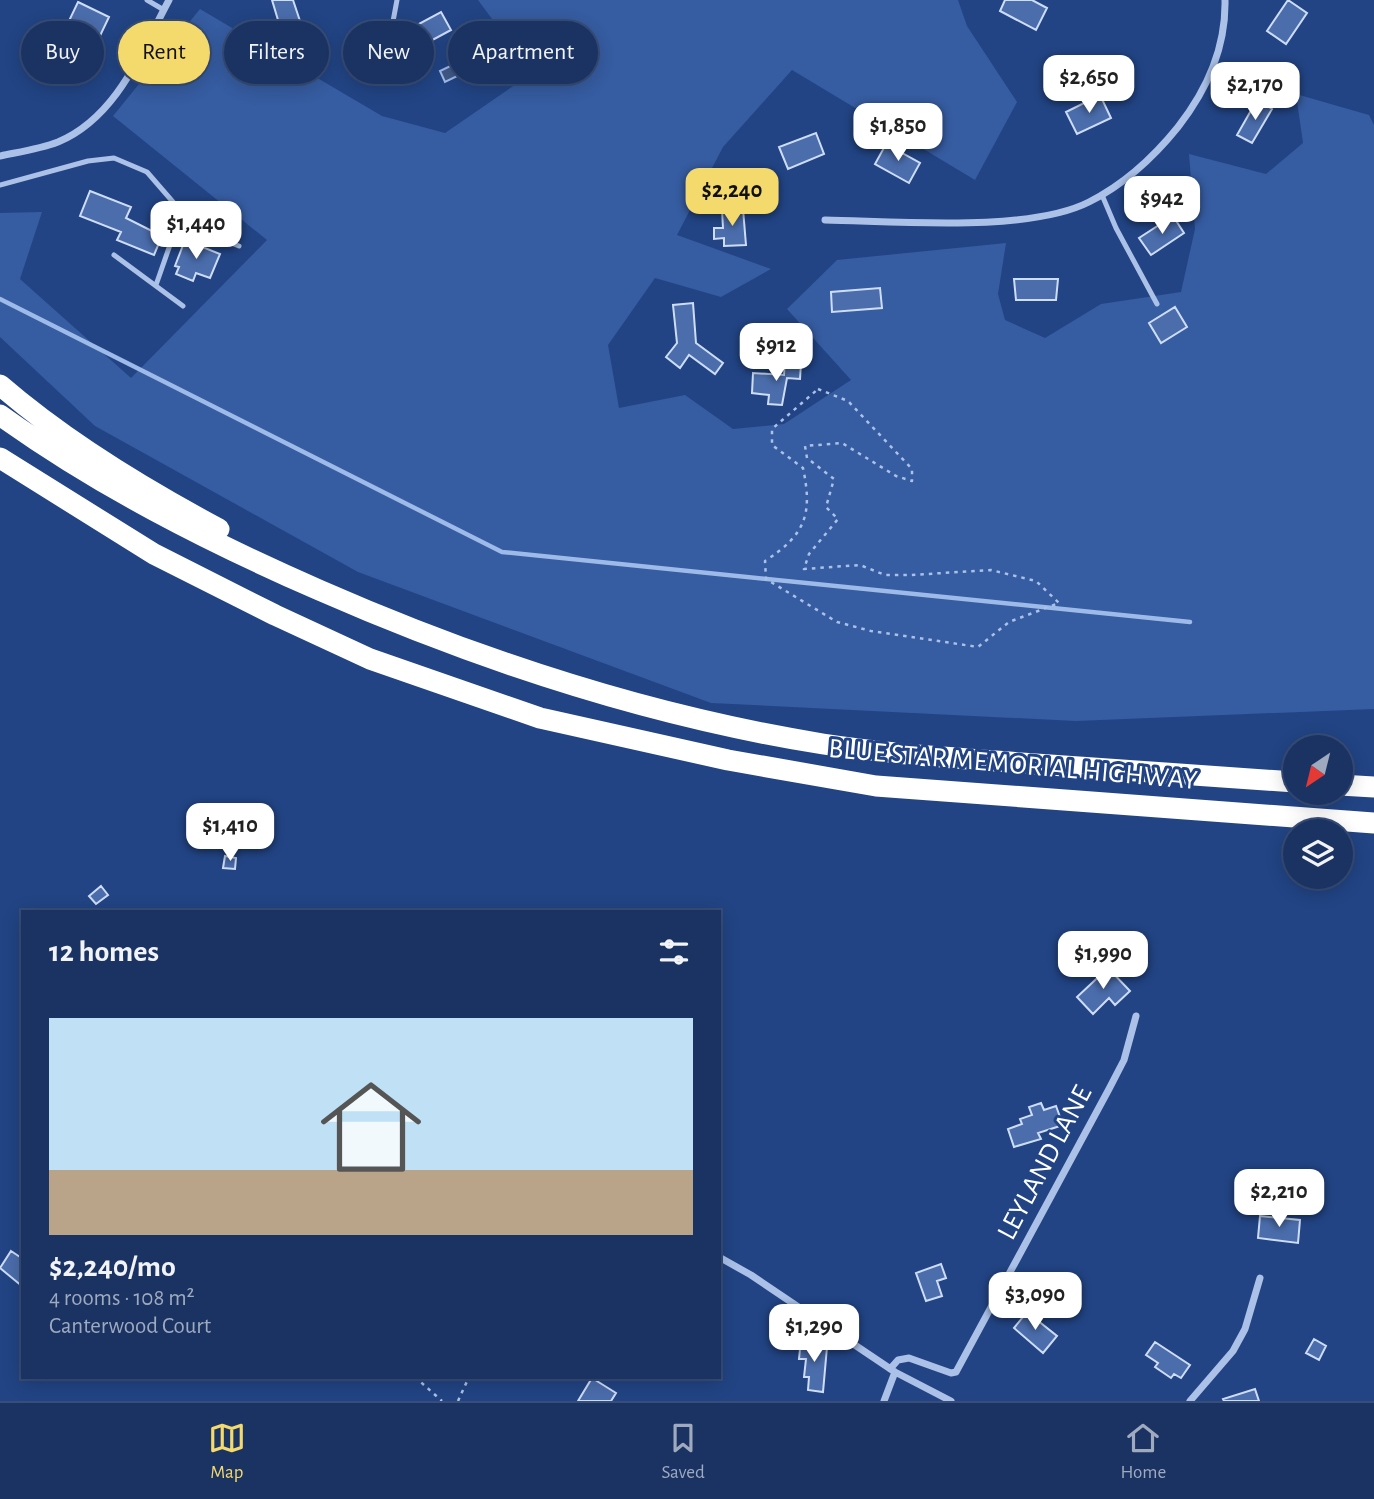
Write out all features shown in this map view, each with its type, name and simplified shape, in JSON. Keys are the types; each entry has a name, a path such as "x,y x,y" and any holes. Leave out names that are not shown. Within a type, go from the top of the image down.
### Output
{"highway":[{"path":"0,384 72,441 131,480 266,553 290,577"},
{"name":"BLUE STAR MEMORIAL HIGHWAY","path":"0,415 163,517 290,577 480,657 683,716 823,744 936,757 1283,781"},
{"name":"BLUE STAR MEMORIAL HIGHWAY","path":"0,458 154,554 275,615 370,659 540,718 728,760 876,786 1374,823"},
{"path":"1353,786 1374,788"}],"street":[{"path":"0,156 57,142 79,131 99,115 120,91 169,0"},
{"path":"825,220 990,221 1036,217 1087,204 1129,178 1164,144 1200,100 1219,52 1225,0"},
{"name":"LEYLAND LANE","path":"892,1371 898,1360 909,1359 951,1373 956,1372 1124,1060 1136,1016"},
{"path":"721,1258 751,1275 892,1371 951,1401"},
{"path":"1191,1401 1233,1351 1245,1329 1261,1278"},
{"path":"884,1401 892,1371"}],"lane":[{"path":"147,0 164,10"},
{"path":"393,21 397,0"},
{"path":"0,186 88,161 114,158 147,172 173,202 178,222 156,285"},
{"path":"1102,194 1116,228 1157,304"},
{"path":"178,222 239,246"},
{"path":"114,255 183,306"}],"path":[{"path":"818,389 848,401 912,469 912,481 896,476 842,443 805,446 807,458 834,479 826,507 838,519 809,554 804,569 860,565 885,575 992,570 1036,581 1059,603 1009,622 978,647 871,631 837,622 818,613 766,579 765,561 798,534 807,516 803,468 772,445 772,429 818,389"},
{"path":"417,1379 442,1401"},
{"path":"458,1401 469,1379"}],"shaded area":[{"path":"478,0 958,0 967,26 1017,102 975,180 792,70 723,147 677,235 771,269 721,297 655,278 608,345 619,408 685,395 733,429 784,424 851,380 787,309 837,260 1006,243 998,294 1005,320 1045,338 1101,304 1181,292 1195,229 1189,154 1266,174 1303,143 1296,94 1369,115 1374,125 1374,709 1076,721 711,703 358,572 95,426 0,337 0,213 42,212 20,279 131,378 267,240 113,116 139,84 210,84 210,21 190,21 200,9 224,23 224,84 328,84 382,116 445,133 516,84 598,84 598,21 494,21"},
{"path":"448,67 448,81 445,82 440,71"}],"building":[{"path":"272,0 293,0 300,21 278,21"},
{"path":"1005,0 1032,0 1047,8 1036,30 1000,11"},
{"path":"1288,0 1307,13 1286,44 1267,31"},
{"path":"78,2 109,17 104,27 104,21 69,21"},
{"path":"441,12 448,25 448,32 434,39 434,21 424,21"},
{"path":"1100,95 1111,118 1077,134 1066,112"},
{"path":"1257,100 1272,109 1252,143 1237,135"},
{"path":"816,133 824,154 788,169 779,147"},
{"path":"886,144 920,163 909,183 875,164"},
{"path":"90,191 131,207 126,218 162,236 154,255 117,240 121,232 80,216"},
{"path":"743,209 746,245 724,246 724,238 714,239 714,228 723,228 722,210"},
{"path":"1173,216 1184,233 1151,255 1139,238"},
{"path":"185,240 220,254 210,278 196,273 193,281 176,274 179,267 175,266"},
{"path":"1014,279 1058,279 1056,300 1016,300"},
{"path":"880,288 882,308 832,312 831,292"},
{"path":"693,303 696,343 723,363 715,374 689,355 680,368 666,357 677,343 673,305"},
{"path":"1175,307 1187,327 1161,343 1149,323"},
{"path":"785,361 801,363 800,379 787,378 782,405 768,404 769,395 752,393 753,373 784,375"},
{"path":"225,856 236,858 235,869 223,868"},
{"path":"101,886 108,895 96,904 89,896"},
{"path":"1108,968 1130,991 1115,1005 1109,998 1093,1014 1077,997"},
{"path":"1041,1103 1044,1110 1056,1106 1063,1125 1038,1133 1041,1139 1014,1147 1008,1129 1022,1124 1020,1119 1032,1115 1029,1107"},
{"path":"1260,1216 1300,1220 1298,1243 1258,1238"},
{"path":"11,1251 21,1258 21,1285 0,1268"},
{"path":"941,1264 946,1278 937,1281 942,1296 926,1301 916,1273"},
{"path":"1027,1312 1057,1336 1043,1353 1014,1328"},
{"path":"801,1339 827,1347 823,1392 808,1390 809,1377 804,1377 806,1359 799,1359"},
{"path":"1314,1339 1326,1346 1319,1360 1306,1353"},
{"path":"1155,1342 1190,1365 1181,1378 1174,1374 1171,1378 1155,1367 1158,1363 1146,1355"},
{"path":"591,1379 616,1393 611,1401 578,1401"},
{"path":"1255,1389 1259,1401 1223,1399"}],"waterway":[{"path":"0,299 502,552 1190,622"}]}
